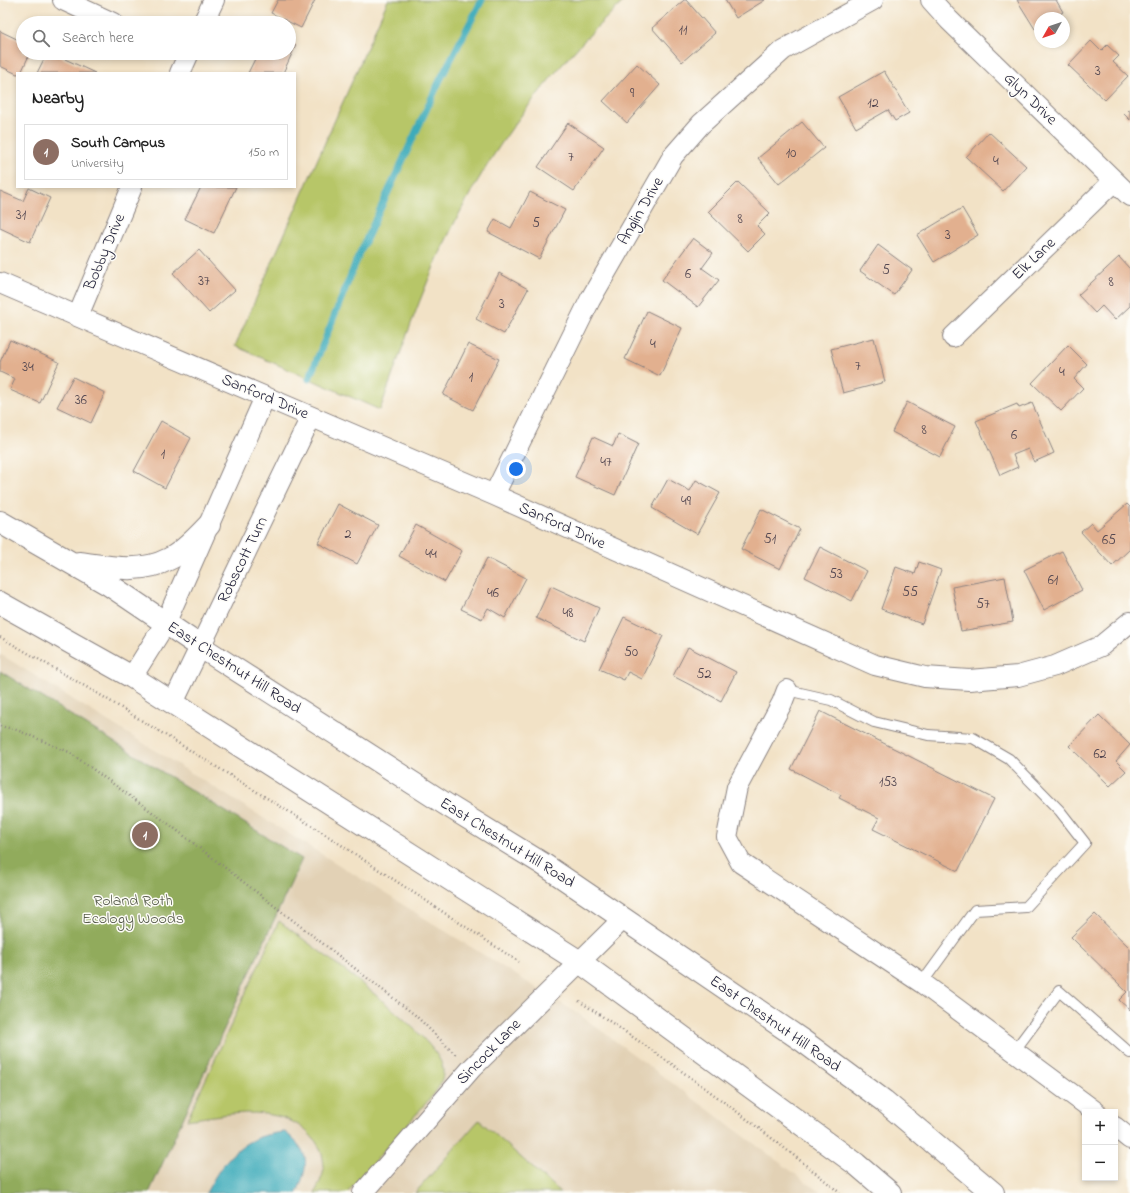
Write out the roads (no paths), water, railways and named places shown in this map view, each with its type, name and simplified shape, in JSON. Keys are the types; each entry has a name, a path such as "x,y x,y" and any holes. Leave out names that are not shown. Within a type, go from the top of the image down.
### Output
{"main road":[{"name":"East Chestnut Hill Road","path":"0,522 108,584 165,624 447,805 542,864 834,1064 884,1101 993,1193"},
{"path":"70,562 124,568 148,567 170,559 209,525"},
{"path":"0,603 173,703 580,962 896,1193"},
{"path":"856,1164 890,1193"}],"street":[{"path":"63,0 98,16"},
{"path":"206,16 214,0"},
{"name":"Anglin Drive","path":"494,496 590,300 673,156 701,124 783,50 873,0"},
{"name":"Glyn Drive","path":"931,0 949,20 1130,196"},
{"name":"Elk Lane","path":"953,337 1114,181"},
{"name":"Bobby Drive","path":"78,316 132,188"},
{"name":"Sanford Drive","path":"0,283 494,496 875,665 925,677 970,680 1018,676 1048,668 1101,646 1130,622"},
{"path":"132,678 165,624 265,397"},
{"name":"Robscott Turn","path":"173,703 311,417"},
{"path":"788,690 737,787 727,837 741,863 922,983 1015,1050 1092,1109"},
{"name":"Sincock Lane","path":"363,1193 471,1069 623,919"},
{"path":"1118,1129 1130,1138"}],"lane":[{"path":"788,690 831,700 874,722 928,735 973,738 1008,759 1060,811 1085,843 1026,906 975,910 922,983"},
{"path":"1015,1050 1059,991 1130,1053"}],"water":[{"path":"285,1132 300,1146 305,1159 304,1174 297,1193 206,1193 220,1169 236,1150 257,1138"}],"waterway":[{"path":"309,379 358,257 440,80 482,0"}],"place":[{"name":"South Campus","path":"145,835"}],"park label":[{"name":"Roland Roth Ecology Woods","path":"133,910"}]}
